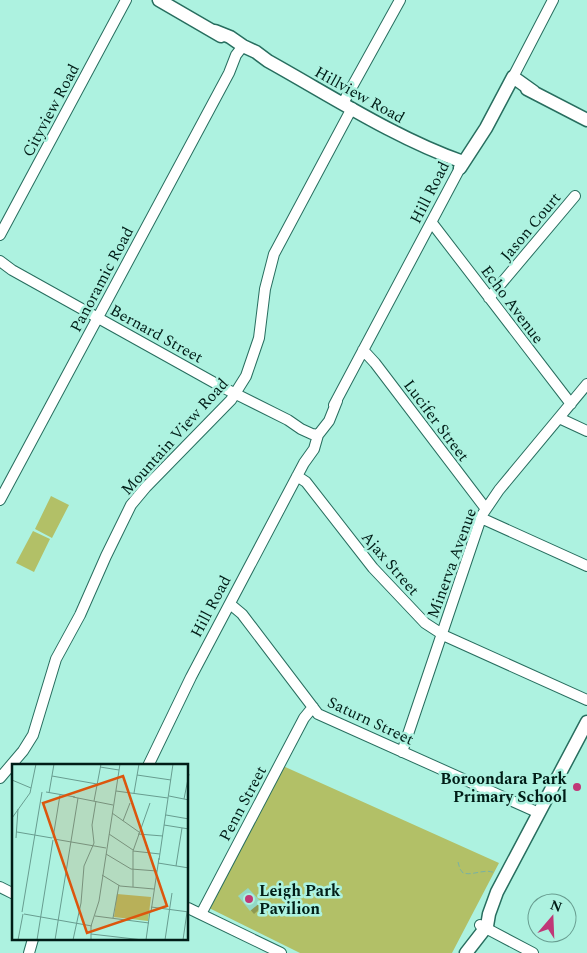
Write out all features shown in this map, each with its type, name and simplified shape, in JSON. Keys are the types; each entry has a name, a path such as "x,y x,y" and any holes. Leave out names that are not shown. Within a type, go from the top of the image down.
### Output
{"street":[{"name":"Cityview Road","path":"0,235 126,0"},
{"name":"Hillview Road","path":"159,0 215,31 230,37 241,50 256,52 268,61 400,134 461,165"},
{"name":"Mountain View Road","path":"0,778 23,751 32,735 56,659 84,608 106,556 131,505 146,487 226,407 236,394 249,370 262,325 265,289 274,254 400,0"},
{"name":"Hill Road","path":"149,764 187,684 304,463 314,449 315,433 329,421 363,350 432,223 461,165 486,128 553,0"},
{"name":"Panoramic Road","path":"0,500 241,50"},
{"path":"511,80 587,120"},
{"name":"Jason Court","path":"489,298 575,196"},
{"name":"Echo Avenue","path":"432,223 571,404"},
{"name":"Bernard Street","path":"0,261 12,270 236,394 315,433"},
{"name":"Bernard Street","path":"0,266 12,270"},
{"name":"Lucifer Street","path":"363,350 375,363 483,514 587,566"},
{"name":"Minerva Avenue","path":"402,752 483,514 587,384"},
{"path":"559,418 587,431"},
{"name":"Ajax Street","path":"297,476 306,482 373,568 425,623 441,634 587,700"},
{"name":"Saturn Street","path":"230,604 242,614 313,707 323,716 539,813"},
{"name":"Penn Street","path":"201,914 304,718 313,707"},
{"path":"483,926 484,907 497,892 587,722"},
{"path":"0,887 12,893"},
{"path":"189,908 281,953"},
{"path":"465,953 468,936 483,926"},
{"path":"483,926 533,953"},
{"path":"30,952 35,940"}],"path":[{"path":"458,862 463,873 490,871 505,877"}],"green space":[{"path":"51,496 69,505 52,538 35,529"},
{"path":"33,531 50,539 34,572 16,563"},
{"path":"283,766 499,863 452,953 300,953 209,908"}],"building":[{"name":"Leigh Park Pavilion","path":"248,888 261,902 250,911 238,896"}],"place":[{"name":"Boroondara Park Primary School","path":"577,787"},
{"name":"Leigh Park Pavilion","path":"249,899"}]}
